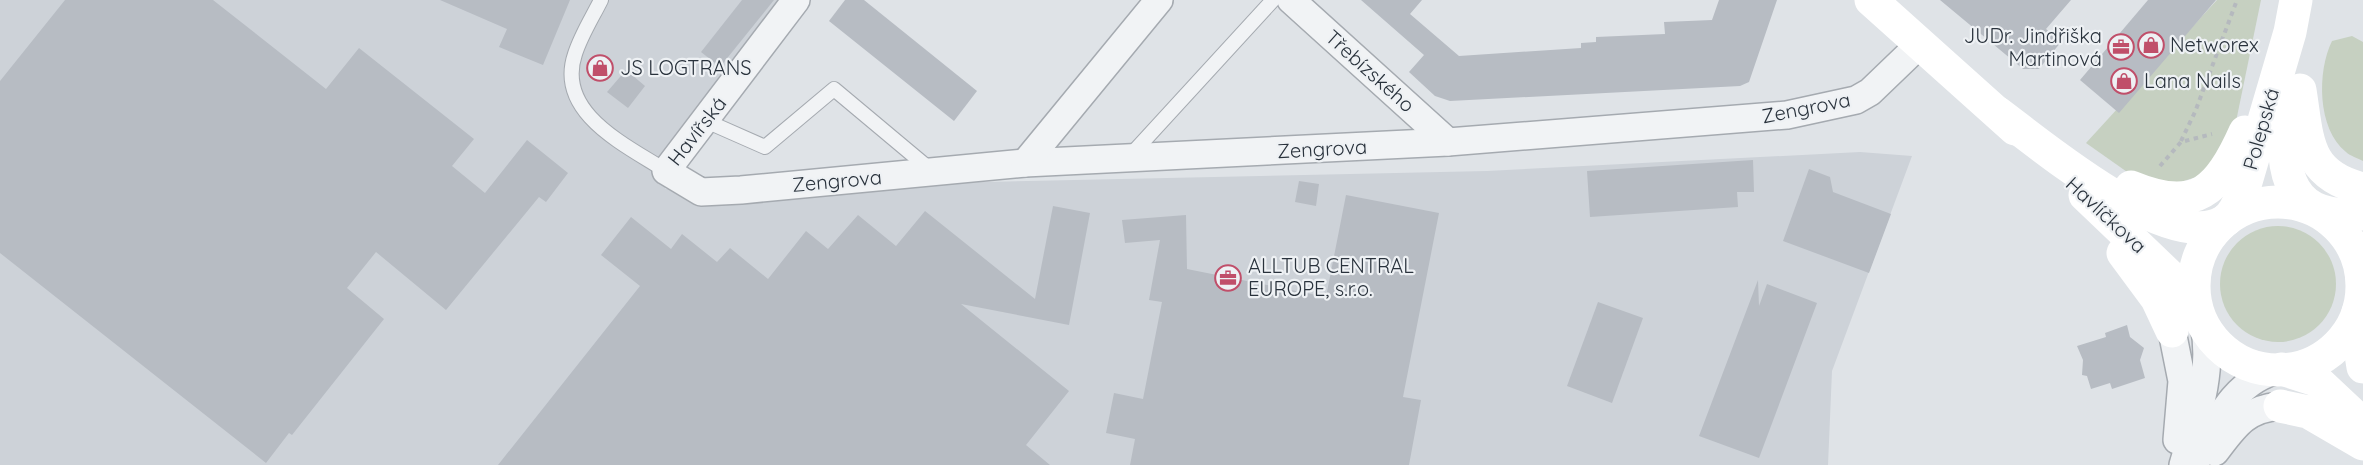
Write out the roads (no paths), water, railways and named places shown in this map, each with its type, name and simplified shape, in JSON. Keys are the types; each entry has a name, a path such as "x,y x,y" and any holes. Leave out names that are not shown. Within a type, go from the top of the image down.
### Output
{"main road":[{"name":"Havlíčkova","path":"1871,0 1998,113 2176,282 2204,326"},
{"name":"Polepská","path":"2225,221 2235,209 2243,192 2290,32 2296,0"},
{"name":"Polepská","path":"2290,32 2284,158 2295,189 2317,212"},
{"path":"2290,32 2309,148 2313,158 2348,184"},
{"path":"1998,113 2127,185 2149,194 2174,199 2206,190 2218,180 2234,156 2290,32"},
{"name":"Havlíčkova","path":"1998,113 2104,192 2128,205 2185,225 2198,227 2225,221"},
{"path":"1998,113 2143,278 2157,299 2172,331"},
{"path":"2361,307 2348,332 2332,351 2307,365 2282,369 2259,368 2232,356 2212,338 2204,326 2195,297 2197,264 2210,238 2225,221 2238,212 2264,204 2296,204 2334,216 2363,214"},
{"path":"2317,212 2340,228 2354,250 2362,281 2358,336 2363,367"},
{"path":"2282,369 2316,380 2363,424"},
{"path":"2280,406 2308,412 2363,444"}],"street":[{"name":"Havířská","path":"701,192 666,171 796,0"},
{"path":"1025,164 1159,0"},
{"name":"Třebízského","path":"1291,0 1448,142"},
{"name":"Zengrova","path":"701,192 1025,164 1448,142 1758,118 1833,107 1856,100 1870,92 1920,44"},
{"path":"2183,465 2203,392 2207,354 2204,326"},
{"path":"2172,331 2182,381 2174,465"},
{"path":"2194,465 2236,393 2257,377 2282,369"},
{"path":"2205,465 2245,417 2257,410 2280,406"}],"lane":[{"path":"601,0 574,56 571,73 578,102 590,118 614,137 666,171"},
{"path":"1127,159 1273,0"},
{"path":"706,121 765,147 834,89 933,172"}],"place":[{"name":"Networex","path":"2151,45"},
{"name":"JUDr. Jindřiška Martinová","path":"2121,47"},
{"name":"JS LOGTRANS","path":"600,68"},
{"name":"Lana Nails","path":"2124,81"},
{"name":"ALLTUB CENTRAL EUROPE, s.r.o.","path":"1228,278"}]}
